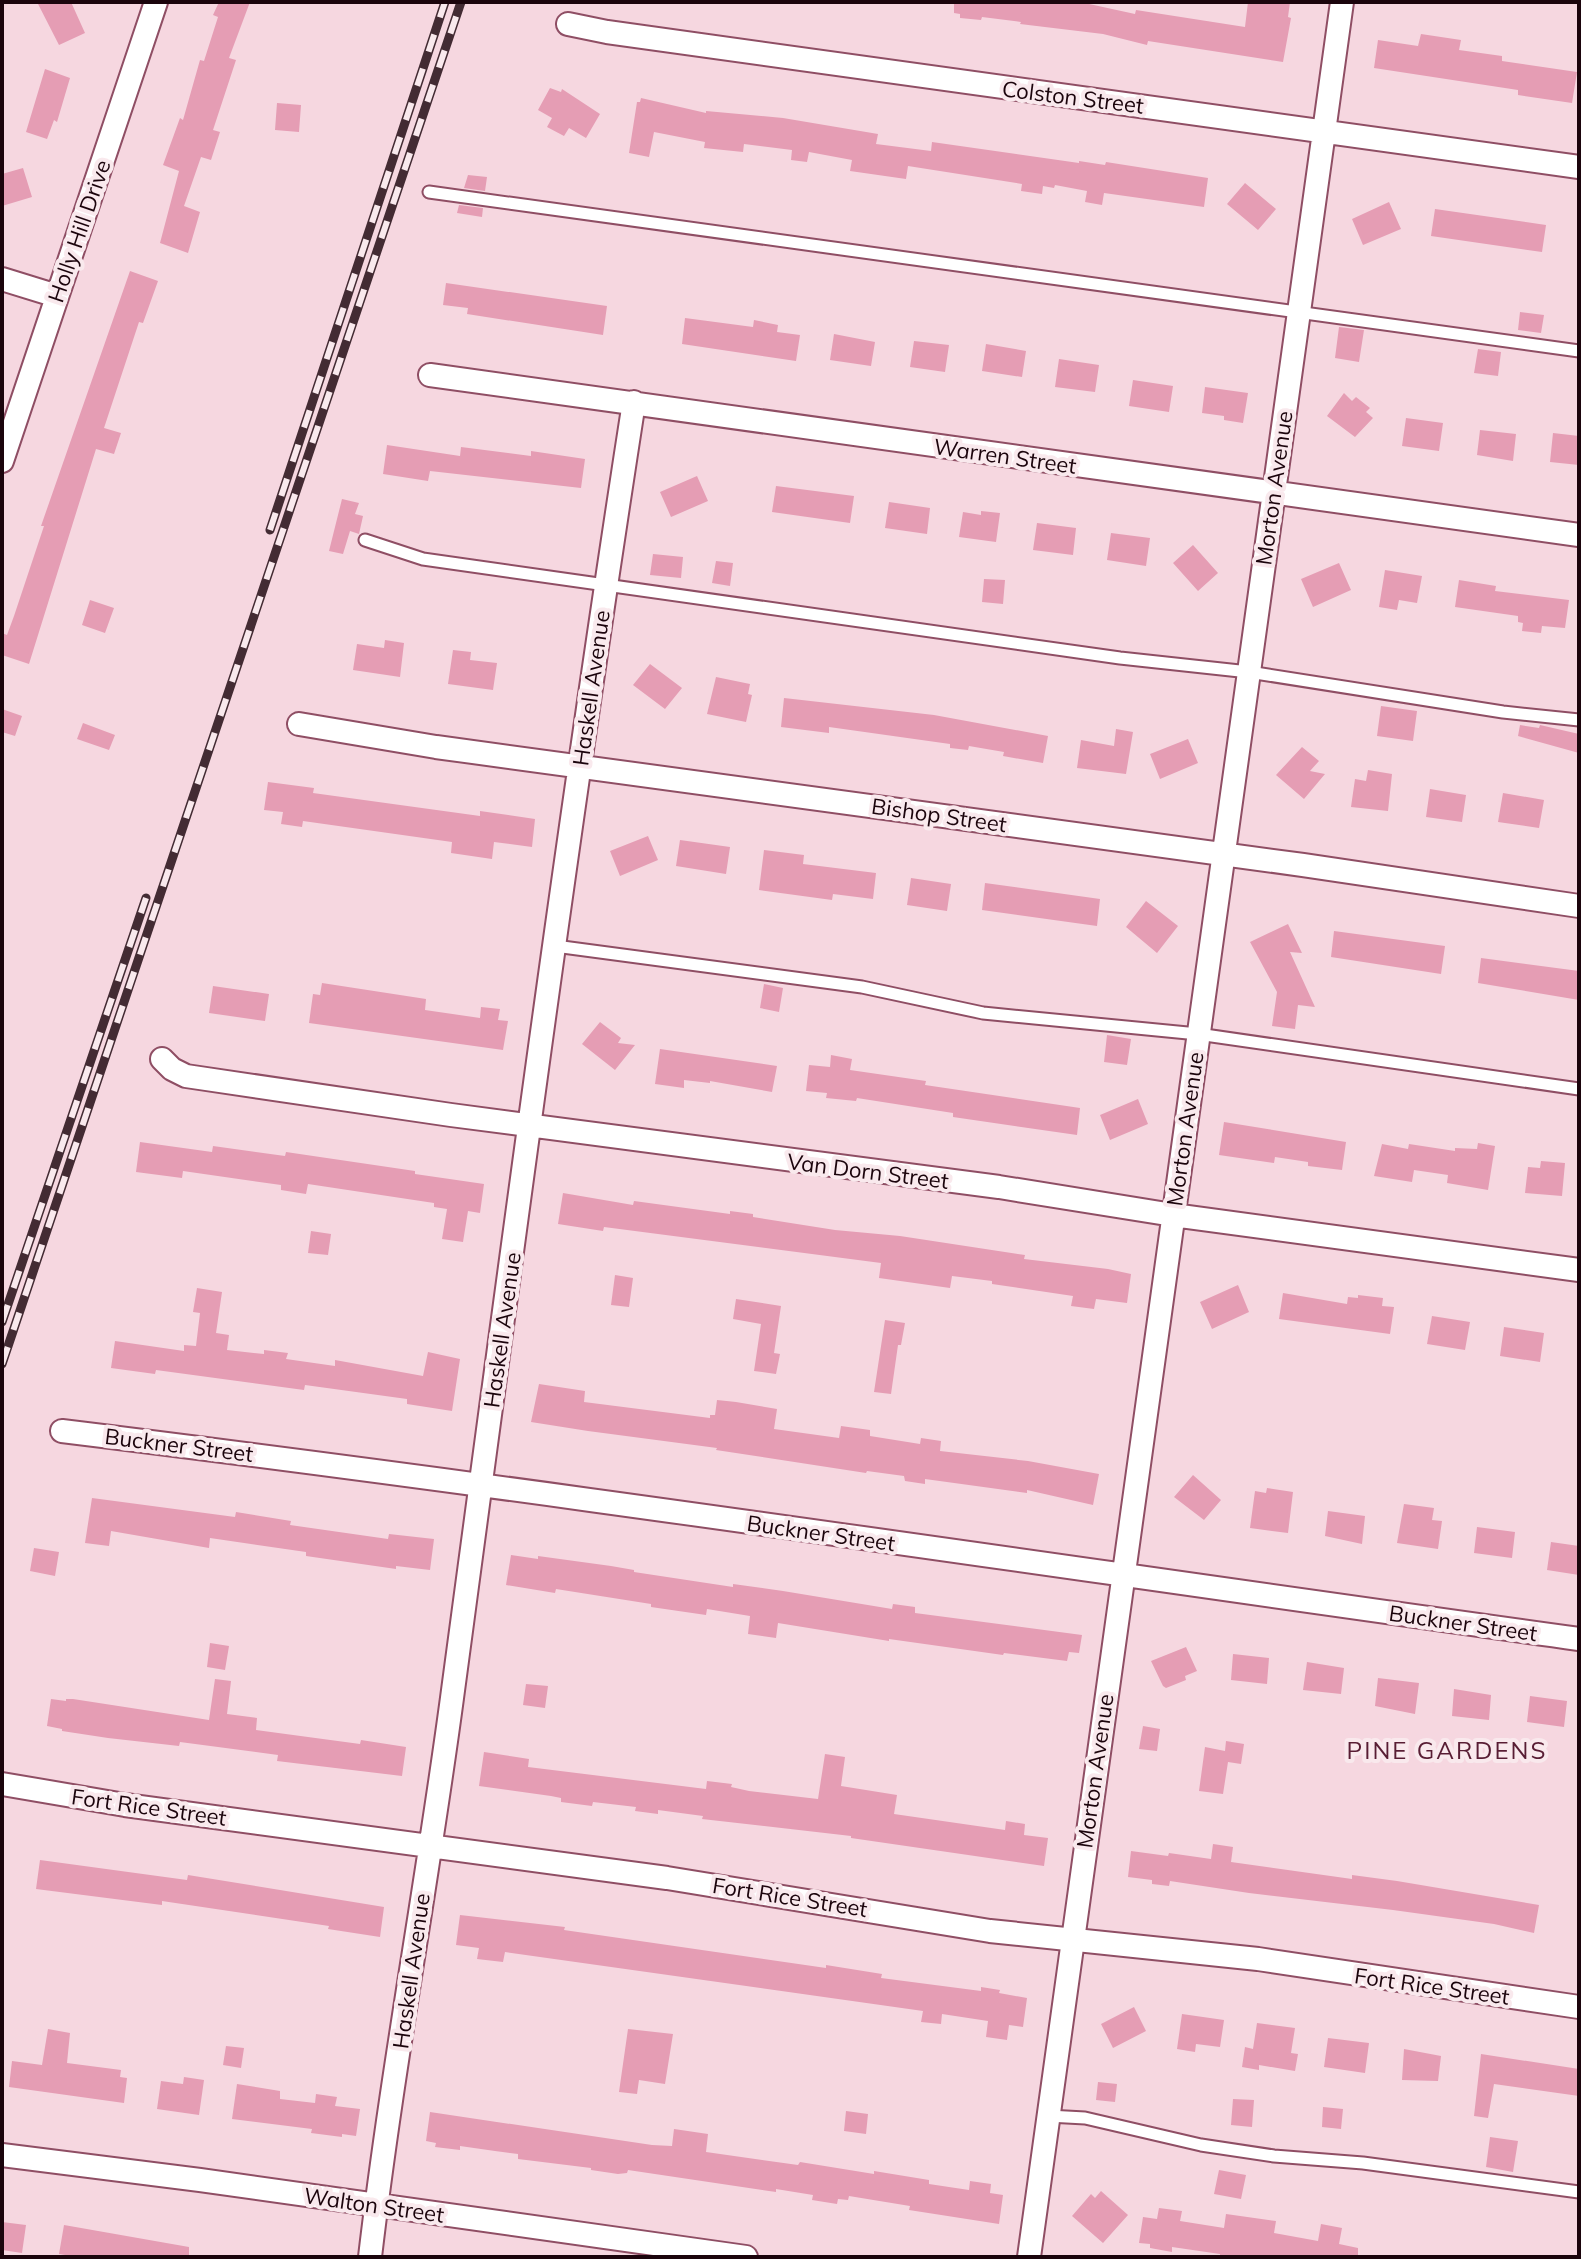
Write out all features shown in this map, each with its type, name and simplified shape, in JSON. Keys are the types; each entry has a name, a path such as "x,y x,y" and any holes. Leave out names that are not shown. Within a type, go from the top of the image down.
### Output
{"street":[{"name":"Holly Hill Drive","path":"2,461 156,2"},
{"name":"Morton Avenue","path":"1029,2257 1342,2"},
{"name":"Colston Street","path":"568,24 607,32 1579,167"},
{"path":"2,279 57,296"},
{"name":"Warren Street","path":"430,375 1579,535"},
{"name":"Haskell Avenue","path":"370,2257 634,402"},
{"name":"Bishop Street","path":"299,724 436,747 1579,906"},
{"name":"Van Dorn Street","path":"162,1059 186,1076 1579,1270"},
{"name":"Buckner Street","path":"62,1431 479,1485 1579,1639"},
{"name":"Fort Rice Street","path":"2,1784 125,1805 667,1878 990,1931 1258,1959 1579,2007"},
{"name":"Walton Street","path":"2,2155 746,2257"}],"lane":[{"path":"429,192 1579,351"},
{"path":"365,540 423,559 1120,658 1249,672 1503,712 1579,720"},
{"path":"555,946 862,987 983,1013 1198,1034 1579,1089"},
{"path":"1048,2116 1085,2118 1201,2145 1274,2156 1363,2163 1579,2192"}],"building":[{"path":"37,2 71,2 85,33 59,45"},
{"path":"219,2 250,2 229,58 236,60 213,130 220,132 211,160 201,157 184,206 200,212 188,253 160,243 179,171 163,165 180,118 183,120 200,60 204,61 218,17 213,15"},
{"path":"954,2 1080,2 1135,14 1136,10 1245,27 1248,2 1290,2 1288,17 1291,18 1283,62 1148,41 1147,45 1103,34 1021,22 982,17 981,20 960,18 960,14 954,13"},
{"path":"1421,34 1461,40 1459,50 1502,56 1502,61 1577,72 1572,103 1518,95 1518,90 1374,68 1378,40 1418,46"},
{"path":"45,69 70,78 57,122 54,120 47,139 26,132"},
{"path":"550,88 561,92 562,89 600,114 586,138 569,128 564,136 547,127 552,118 538,110"},
{"path":"641,98 706,113 783,118 878,134 876,144 931,151 932,142 1079,163 1105,165 1106,162 1208,178 1204,207 1104,193 1102,205 1085,202 1087,191 1055,185 1054,188 1043,186 1042,194 1021,191 1022,184 908,166 906,179 850,171 852,160 809,152 807,162 791,160 792,150 744,144 743,152 704,148 705,142 654,132 649,157 629,153 637,102"},
{"path":"277,103 301,105 299,132 275,130"},
{"path":"23,168 32,197 2,206 2,174"},
{"path":"468,175 487,177 485,191 464,188"},
{"path":"1245,183 1276,209 1258,230 1227,204"},
{"path":"1389,202 1401,229 1363,245 1352,219"},
{"path":"459,205 483,208 482,217 457,213"},
{"path":"1435,209 1546,225 1542,252 1431,236"},
{"path":"130,271 158,281 143,323 139,322 104,428 121,433 114,454 96,449 29,664 2,655 2,633 7,635 14,616 44,526 41,526"},
{"path":"446,283 607,306 603,335 467,314 468,308 443,305"},
{"path":"1520,312 1544,315 1541,333 1518,330"},
{"path":"685,318 753,327 754,320 778,325 777,332 800,335 796,361 682,344"},
{"path":"1339,327 1364,330 1359,362 1335,358"},
{"path":"834,334 875,342 871,366 830,360"},
{"path":"914,341 949,345 945,372 910,367"},
{"path":"986,344 1026,351 1022,377 982,371"},
{"path":"1478,349 1501,352 1498,376 1474,373"},
{"path":"1059,359 1099,365 1095,392 1055,387"},
{"path":"1133,380 1173,386 1169,412 1129,406"},
{"path":"1205,387 1248,393 1243,423 1202,413"},
{"path":"1344,393 1352,401 1356,397 1370,408 1366,412 1373,418 1355,437 1327,416"},
{"path":"1406,418 1443,423 1439,451 1402,446"},
{"path":"1480,430 1516,434 1513,461 1477,455"},
{"path":"1553,433 1579,436 1579,465 1550,462"},
{"path":"387,445 460,456 461,447 531,456 531,451 585,459 581,488 430,471 428,481 383,474"},
{"path":"697,476 708,501 671,517 660,492"},
{"path":"776,486 854,496 850,523 772,512"},
{"path":"342,499 359,503 355,514 363,516 359,534 350,531 343,554 329,551"},
{"path":"889,502 930,508 927,534 885,528"},
{"path":"981,511 1000,513 996,542 959,537 963,512 981,515"},
{"path":"1037,523 1076,528 1073,555 1033,550"},
{"path":"1111,533 1150,538 1146,566 1107,560"},
{"path":"1193,545 1218,573 1198,591 1173,563"},
{"path":"653,554 683,557 681,578 650,575"},
{"path":"716,561 733,563 730,586 712,583"},
{"path":"1339,563 1351,590 1313,607 1301,579"},
{"path":"1385,570 1422,576 1417,603 1399,600 1397,610 1379,607"},
{"path":"984,579 1005,580 1003,604 982,602"},
{"path":"1459,580 1496,586 1495,591 1569,600 1565,628 1542,626 1541,633 1522,631 1523,623 1518,622 1518,616 1455,607"},
{"path":"90,600 114,608 105,633 82,625"},
{"path":"385,640 404,643 400,677 353,670 357,644 384,648"},
{"path":"453,650 471,652 470,660 497,663 493,690 448,684"},
{"path":"650,664 682,688 665,709 633,685"},
{"path":"716,677 750,684 748,694 752,695 746,722 707,714"},
{"path":"784,698 934,715 1048,736 1043,763 969,746 968,750 950,748 950,744 829,727 829,733 781,727"},
{"path":"1381,706 1417,711 1413,741 1377,736"},
{"path":"2,709 22,716 15,736 2,732"},
{"path":"83,723 115,735 109,750 77,739"},
{"path":"1520,725 1539,728 1540,725 1579,734 1579,753 1518,736"},
{"path":"1116,729 1133,732 1126,774 1077,768 1081,740 1114,746"},
{"path":"1188,739 1198,763 1160,779 1150,754"},
{"path":"1302,747 1319,761 1310,771 1325,774 1304,799 1276,775"},
{"path":"1368,770 1392,774 1388,811 1351,807 1355,779 1366,781"},
{"path":"268,782 314,788 313,793 480,816 480,811 535,819 532,847 494,842 492,859 451,853 452,842 303,821 302,827 281,824 283,812 264,810"},
{"path":"1430,789 1466,795 1462,822 1426,817"},
{"path":"1503,793 1544,800 1539,828 1498,822"},
{"path":"648,836 658,860 620,876 610,851"},
{"path":"680,840 730,847 726,874 676,866"},
{"path":"764,850 804,855 803,864 876,873 873,899 833,894 832,900 759,890"},
{"path":"911,878 951,884 947,911 907,905"},
{"path":"985,883 1100,899 1097,926 982,910"},
{"path":"1146,901 1178,926 1157,953 1126,927"},
{"path":"1288,924 1302,953 1290,952 1315,1007 1298,1005 1295,1029 1272,1026 1277,992 1250,942"},
{"path":"1334,931 1445,946 1441,974 1331,957"},
{"path":"1481,958 1579,971 1579,1000 1478,983"},
{"path":"322,983 426,999 425,1010 480,1018 481,1007 500,1009 498,1020 508,1021 503,1050 309,1023 313,994 320,995"},
{"path":"764,984 783,988 779,1012 760,1008"},
{"path":"213,986 269,994 265,1021 209,1013"},
{"path":"600,1022 621,1038 618,1043 635,1045 615,1070 582,1044"},
{"path":"1107,1035 1131,1039 1127,1065 1104,1062"},
{"path":"660,1049 777,1066 772,1092 710,1081 684,1080 684,1088 655,1084"},
{"path":"831,1055 852,1059 850,1070 926,1081 925,1085 1080,1108 1077,1135 953,1117 953,1113 857,1098 856,1101 826,1098 827,1093 806,1091 809,1065 830,1067"},
{"path":"1138,1099 1148,1124 1110,1140 1100,1115"},
{"path":"1224,1122 1346,1142 1342,1170 1308,1166 1308,1162 1275,1157 1274,1163 1219,1155"},
{"path":"140,1142 212,1152 213,1146 285,1156 286,1152 484,1184 480,1213 468,1211 463,1242 442,1239 447,1209 434,1207 434,1203 308,1184 306,1194 281,1190 281,1185 183,1171 182,1178 136,1172"},
{"path":"1478,1143 1495,1146 1488,1190 1447,1183 1448,1175 1414,1170 1412,1182 1374,1176 1382,1144 1408,1149 1409,1144 1455,1151 1455,1148 1477,1149"},
{"path":"1541,1161 1565,1163 1562,1196 1525,1193 1528,1167 1540,1168"},
{"path":"563,1193 633,1205 634,1201 730,1214 730,1211 753,1214 753,1217 835,1230 900,1236 1025,1255 1024,1259 1108,1269 1131,1274 1127,1303 1096,1299 1094,1309 1071,1306 1073,1296 992,1284 992,1281 952,1276 950,1288 879,1278 881,1263 604,1227 603,1231 558,1224"},
{"path":"311,1231 331,1234 328,1255 308,1253"},
{"path":"615,1275 633,1278 629,1307 611,1305"},
{"path":"1238,1285 1249,1312 1212,1329 1200,1302"},
{"path":"197,1288 222,1292 216,1333 229,1335 227,1350 288,1353 286,1359 335,1366 335,1360 423,1376 428,1352 460,1359 452,1411 407,1404 407,1399 305,1385 304,1390 156,1370 155,1374 111,1368 115,1341 184,1351 184,1345 196,1346 200,1313 193,1312"},
{"path":"1283,1293 1347,1304 1348,1297 1358,1298 1358,1295 1383,1298 1382,1306 1394,1307 1390,1334 1279,1319"},
{"path":"736,1299 781,1306 774,1353 780,1354 776,1374 754,1371 761,1324 733,1319"},
{"path":"1432,1316 1470,1322 1465,1350 1427,1344"},
{"path":"885,1320 905,1323 901,1345 898,1345 891,1394 874,1392"},
{"path":"1504,1327 1544,1333 1540,1362 1500,1356"},
{"path":"539,1384 585,1391 584,1402 710,1418 710,1415 715,1415 717,1400 736,1402 777,1409 774,1429 839,1438 841,1426 870,1430 870,1436 920,1444 921,1438 941,1441 940,1451 1028,1461 1099,1474 1093,1505 1027,1490 1027,1493 925,1479 925,1484 905,1481 904,1476 866,1473 531,1422"},
{"path":"1193,1475 1221,1500 1204,1520 1174,1497"},
{"path":"1267,1488 1293,1492 1288,1533 1250,1528 1255,1491 1266,1493"},
{"path":"92,1498 235,1517 236,1512 291,1521 290,1525 388,1539 389,1534 434,1539 430,1570 396,1566 396,1569 306,1556 306,1552 210,1538 209,1548 111,1531 109,1546 85,1543"},
{"path":"1404,1504 1434,1508 1432,1520 1442,1521 1438,1549 1397,1543"},
{"path":"1328,1511 1365,1516 1362,1544 1325,1536"},
{"path":"1477,1527 1515,1532 1512,1558 1474,1553"},
{"path":"1551,1542 1579,1546 1579,1575 1547,1570"},
{"path":"34,1548 59,1552 55,1576 30,1571"},
{"path":"511,1555 611,1566 634,1572 892,1609 893,1604 915,1607 915,1613 1082,1635 1079,1653 1069,1652 1067,1661 889,1641 778,1623 776,1638 748,1634 750,1616 707,1609 706,1615 556,1589 555,1593 506,1585"},
{"path":"210,1643 229,1646 225,1670 207,1667"},
{"path":"1186,1647 1197,1671 1185,1676 1186,1680 1166,1688 1151,1661"},
{"path":"1233,1654 1269,1658 1267,1684 1231,1680"},
{"path":"1307,1662 1344,1668 1341,1694 1303,1690"},
{"path":"1378,1678 1419,1683 1415,1714 1375,1706"},
{"path":"215,1679 231,1681 227,1714 257,1718 256,1730 406,1747 402,1776 277,1761 278,1755 180,1742 179,1746 108,1738 47,1726 51,1699 73,1699 209,1720"},
{"path":"526,1684 548,1686 545,1708 523,1705"},
{"path":"1454,1689 1491,1695 1489,1720 1452,1716"},
{"path":"1530,1696 1567,1701 1564,1727 1527,1722"},
{"path":"1143,1726 1160,1729 1157,1751 1139,1749"},
{"path":"1226,1741 1244,1744 1241,1764 1228,1762 1223,1794 1199,1791 1205,1747 1225,1751"},
{"path":"484,1752 529,1759 528,1767 706,1789 707,1781 732,1784 731,1787 749,1791 818,1799 825,1754 845,1757 841,1786 897,1795 894,1814 1005,1830 1006,1821 1025,1824 1024,1835 1048,1838 1044,1866 851,1836 702,1819 703,1816 658,1810 658,1814 635,1811 636,1807 561,1802 561,1798 551,1796 479,1786"},
{"path":"1213,1844 1233,1847 1231,1862 1352,1879 1352,1875 1397,1881 1539,1905 1534,1933 1494,1924 1170,1881 1169,1886 1152,1884 1152,1880 1128,1877 1131,1851 1211,1859"},
{"path":"40,1860 187,1880 188,1875 384,1907 380,1937 328,1929 329,1926 162,1901 162,1905 36,1889"},
{"path":"460,1915 565,1927 564,1930 826,1968 826,1965 882,1974 881,1978 981,1991 981,1987 1000,1990 999,1993 1027,1998 1023,2027 1009,2025 1007,2040 986,2037 988,2021 942,2014 941,2024 921,2022 923,2011 505,1952 503,1962 477,1959 479,1948 456,1945"},
{"path":"1134,2007 1146,2031 1113,2048 1101,2024"},
{"path":"1182,2014 1224,2020 1220,2047 1196,2044 1195,2052 1177,2049"},
{"path":"1257,2023 1295,2028 1291,2053 1298,2054 1295,2071 1259,2065 1259,2070 1242,2067 1245,2047 1253,2049"},
{"path":"48,2029 70,2033 67,2063 121,2070 120,2077 127,2078 124,2103 9,2087 12,2061 42,2065"},
{"path":"628,2029 673,2034 665,2084 639,2080 637,2094 619,2092"},
{"path":"1328,2038 1369,2043 1365,2073 1324,2067"},
{"path":"226,2046 244,2048 241,2068 223,2065"},
{"path":"1404,2049 1441,2056 1438,2081 1402,2080"},
{"path":"1481,2054 1579,2069 1579,2096 1494,2084 1488,2118 1474,2116"},
{"path":"184,2077 204,2080 199,2115 157,2109 161,2081 183,2084"},
{"path":"1098,2082 1117,2084 1115,2102 1096,2100"},
{"path":"237,2084 280,2091 280,2099 315,2103 316,2094 337,2097 335,2106 360,2109 356,2136 311,2133 312,2129 232,2119"},
{"path":"1233,2099 1254,2100 1252,2127 1231,2125"},
{"path":"1323,2107 1343,2109 1341,2129 1322,2127"},
{"path":"846,2111 868,2114 866,2134 844,2131"},
{"path":"430,2112 652,2145 672,2146 674,2129 708,2134 706,2152 874,2174 874,2171 969,2190 970,2181 991,2184 990,2193 1003,2195 999,2224 909,2210 910,2206 849,2196 848,2200 838,2199 837,2204 812,2200 813,2195 776,2189 776,2192 628,2170 627,2173 618,2174 518,2159 518,2154 460,2146 460,2150 435,2147 436,2143 426,2141"},
{"path":"1490,2137 1518,2141 1513,2172 1486,2167"},
{"path":"1219,2170 1246,2175 1241,2199 1214,2194"},
{"path":"1101,2191 1128,2215 1103,2243 1072,2216 1091,2194 1095,2198"},
{"path":"1159,2208 1182,2211 1180,2221 1224,2228 1226,2214 1276,2221 1274,2233 1318,2241 1321,2224 1342,2228 1339,2244 1358,2248 1358,2257 1220,2257 1220,2254 1172,2247 1172,2252 1150,2248 1150,2244 1139,2243 1143,2217 1157,2219"},
{"path":"2,2222 26,2225 22,2253 2,2250"},
{"path":"64,2225 189,2247 189,2257 77,2257 59,2254"}],"railway":[{"path":"270,530 445,2"},
{"path":"2,1364 461,2"},
{"path":"2,1322 146,898"}],"district":[{"name":"PINE GARDENS","path":"1447,1750"}]}
